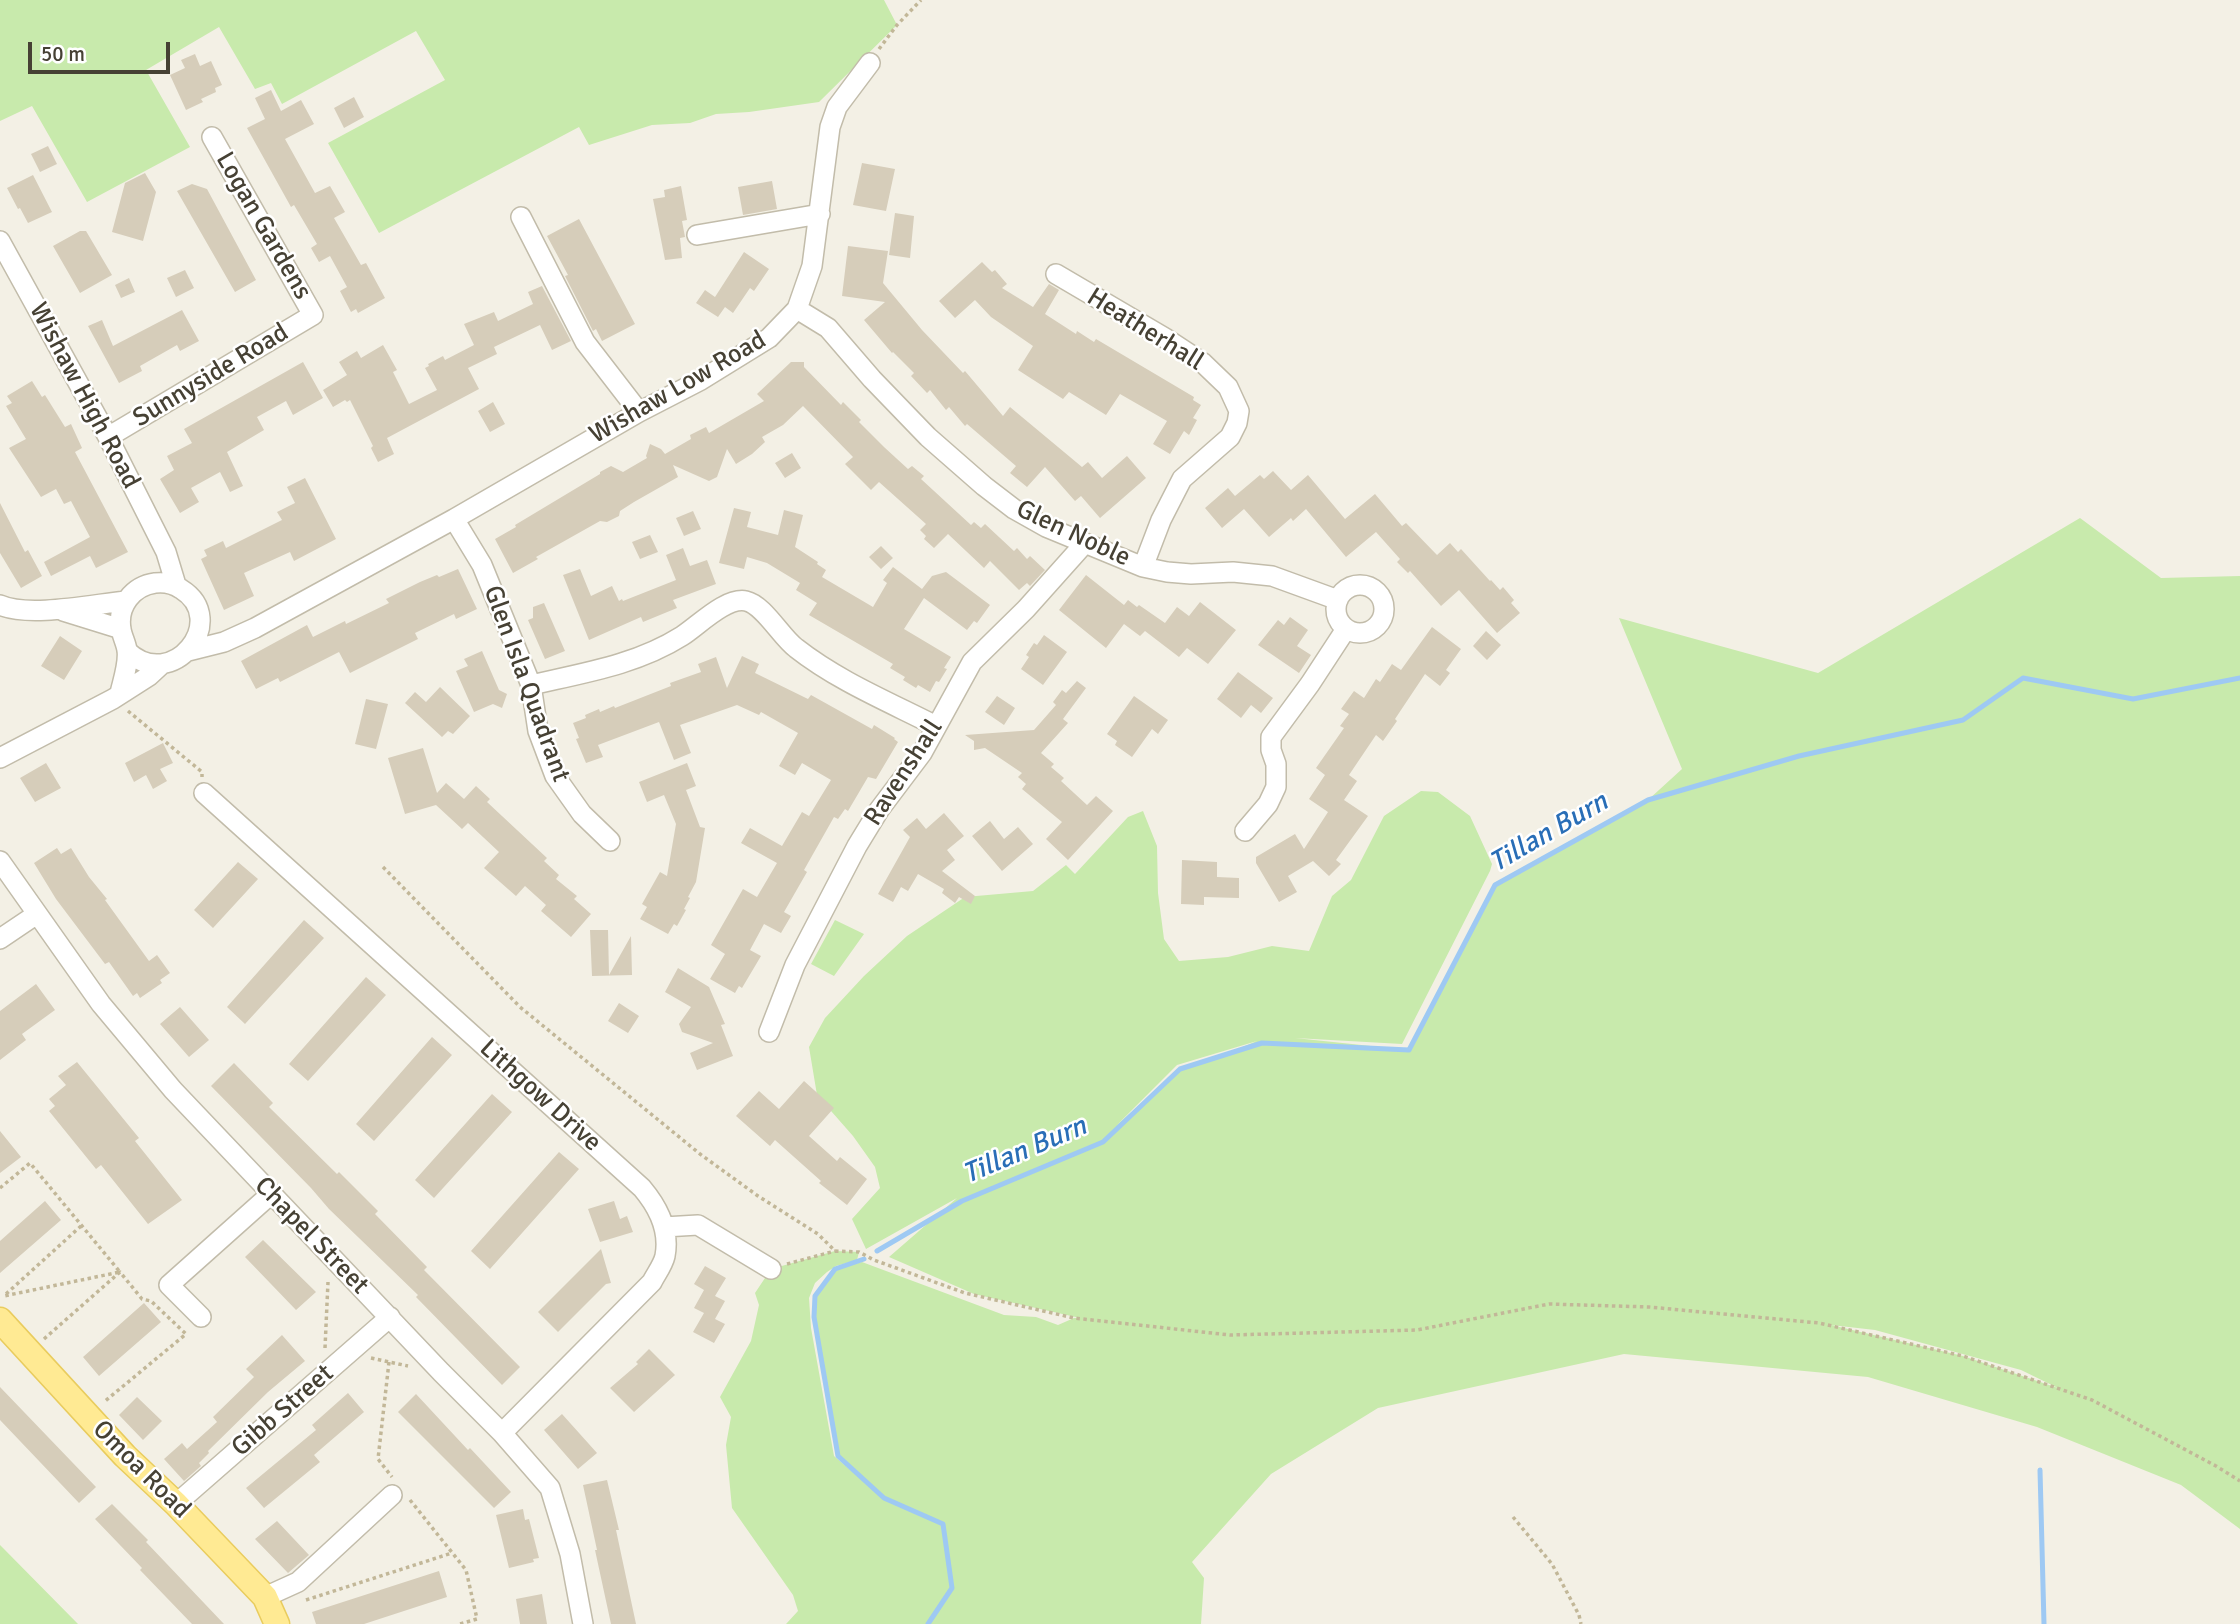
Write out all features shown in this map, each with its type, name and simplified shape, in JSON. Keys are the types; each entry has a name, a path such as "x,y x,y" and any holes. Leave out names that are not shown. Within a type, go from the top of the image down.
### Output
{"main road":[{"name":"Omoa Road","path":"1,1305 29,1352 87,1416 176,1504 271,1611"}],"street":[{"name":"Wishaw Low Road","path":"188,651 224,642 255,628 454,519 639,412 701,380 769,338 797,309 812,266 830,127 837,107 870,62"},
{"name":"Logan Gardens","path":"212,136 313,315"},
{"path":"697,235 820,214"},
{"path":"521,217 585,342 639,412"},
{"name":"Wishaw High Road","path":"0,241 108,437 166,552 176,585"},
{"name":"Heatherhall","path":"1056,274 1203,363 1228,387 1239,411 1230,437 1182,479 1161,520 1143,567"},
{"name":"Glen Noble","path":"797,309 828,328 928,437 1014,509 1046,527 1143,567 1191,574 1233,572 1272,576 1338,600"},
{"name":"Sunnyside Road","path":"108,437 313,315"},
{"name":"Glen Isla Quadrant","path":"454,519 482,565 531,685 538,731 555,776 582,814 610,841"},
{"name":"Ravenshall","path":"769,1032 795,965 857,846 878,810 922,753 972,662 1026,609 1085,543"},
{"path":"146,584 166,552"},
{"path":"117,696 127,651 121,629 121,615 126,601 146,584 160,582 176,585 192,599 200,619 196,639 188,651 176,660 150,664 138,661 127,651"},
{"path":"1355,585 1371,587 1382,598 1384,614 1376,627 1362,633 1346,629 1337,616 1338,600 1348,588 1355,585"},
{"path":"0,605 19,610 126,601"},
{"path":"531,685 621,664 681,637 728,603 749,601 760,609 793,646 822,667 936,726"},
{"path":"55,608 121,629"},
{"path":"200,619 222,627 255,628"},
{"path":"1245,831 1268,804 1276,787 1276,764 1271,750 1271,737 1346,629"},
{"path":"0,758 117,696 149,676 162,664"},
{"name":"Lithgow Drive","path":"204,793 642,1188 656,1204 664,1227 665,1258 652,1282 502,1433"},
{"name":"Chapel Street","path":"0,862 109,1013 173,1090 502,1433 550,1488 570,1554 583,1624"},
{"path":"0,939 37,914"},
{"path":"201,1317 169,1285 271,1194"},
{"path":"664,1227 698,1225 771,1269"},
{"name":"Gibb Street","path":"176,1504 390,1317"},
{"path":"271,1611 298,1582 398,1491"}],"path":[{"path":"870,62 897,25 921,0"},
{"path":"117,696 202,772 204,793"},
{"path":"383,867 520,1007 700,1154 758,1196 818,1234 835,1251"},
{"path":"0,1188 30,1163 142,1299 151,1301 186,1334 87,1416"},
{"path":"1,1305 81,1226"},
{"path":"771,1269 835,1251 859,1252 965,1293 1074,1318 1230,1335 1417,1330 1549,1304 1649,1307 1819,1323 1963,1356 2092,1400 2216,1465 2240,1481"},
{"path":"324,1374 329,1255"},
{"path":"1,1305 120,1272"},
{"path":"29,1352 120,1272"},
{"path":"349,1353 441,1372"},
{"path":"389,1362 378,1459 398,1491 466,1570 477,1619 460,1624"},
{"path":"1513,1517 1552,1563 1581,1624"},
{"path":"271,1611 453,1553"}],"green space":[{"path":"0,0 884,0 897,25 819,102 716,114 690,123 652,125 589,145 579,127 379,233 328,143 445,80 416,31 282,104 271,83 255,89 219,27 146,70 190,147 87,202 32,106 0,121"},
{"path":"2080,518 2161,578 2240,576 2240,1529 2181,1485 2037,1427 1868,1377 1624,1354 1378,1408 1271,1474 1192,1562 1204,1578 1201,1624 929,1624 933,1618 928,1624 786,1624 798,1611 793,1595 732,1508 726,1445 731,1417 720,1397 751,1341 759,1305 755,1293 771,1269 835,1251 859,1252 857,1260 836,1266 815,1283 809,1298 811,1328 834,1456 861,1479 838,1456 814,1317 815,1294 837,1268 862,1262 1004,1315 1036,1317 1058,1325 1080,1318 974,1294 889,1257 957,1198 866,1249 852,1219 880,1188 875,1167 853,1136 817,1095 809,1047 825,1018 864,976 907,936 965,897 1033,891 1066,865 1075,874 1128,817 1143,811 1157,846 1158,893 1164,939 1179,961 1228,957 1272,946 1309,951 1332,896 1351,880 1384,816 1421,791 1438,792 1470,816 1492,864 1402,1044 1295,1038 1409,1050 1495,885 1648,800 1682,769 1619,618 1818,673","holes":["1257,1041 1206,1062 1180,1069 1117,1125 1177,1065","1831,1325 1875,1330 2021,1370 2058,1388 1963,1356"]},
{"path":"835,920 864,934 834,976 811,964"},
{"path":"0,1545 4,1549 78,1624 0,1624"}],"building":[{"path":"195,54 200,66 211,61 222,85 215,88 216,92 201,99 203,102 186,110 170,75 185,68 181,60"},
{"path":"271,90 281,111 301,100 314,124 285,139 315,193 330,186 345,212 334,218 361,265 366,263 385,298 358,313 356,309 351,312 340,291 347,287 330,256 319,262 311,248 317,244 294,205 291,207 247,128 265,119 255,98"},
{"path":"354,97 364,117 344,128 334,108"},
{"path":"48,146 57,164 40,172 31,154"},
{"path":"862,163 895,169 886,211 853,205"},
{"path":"145,173 156,192 143,241 112,232 125,183"},
{"path":"33,175 52,212 28,223 7,188"},
{"path":"772,181 777,209 743,215 738,187"},
{"path":"192,184 207,189 256,280 235,292 177,191"},
{"path":"681,186 687,220 682,221 685,237 680,238 682,258 665,260 653,199 665,197 664,190"},
{"path":"895,213 914,216 910,258 889,255"},
{"path":"579,219 635,324 602,341 596,329 593,331 547,236"},
{"path":"80,231 86,231 112,275 80,293 53,246"},
{"path":"848,246 888,251 883,283 922,330 963,373 965,371 1003,416 1010,407 1082,467 1088,462 1102,478 1127,456 1146,478 1100,518 1081,496 1075,501 1045,467 1027,487 1010,473 1016,466 967,424 965,426 949,407 946,410 930,390 927,393 911,376 914,373 892,353 864,320 885,302 842,296"},
{"path":"744,252 769,269 754,291 750,288 733,313 725,307 718,317 696,303 705,290 715,297"},
{"path":"982,262 992,272 995,270 1007,284 1002,288 1033,307 1049,284 1059,290 1045,314 1076,334 1077,331 1094,342 1096,339 1194,397 1193,400 1201,405 1193,418 1197,420 1189,435 1184,431 1170,454 1153,444 1167,421 1120,394 1106,415 1069,392 1063,399 1018,370 1033,346 991,317 975,300 955,318 939,301"},
{"path":"185,270 194,288 176,297 167,278"},
{"path":"129,278 135,292 121,298 115,285"},
{"path":"542,286 571,341 552,350 540,325 494,347 497,354 468,368 479,389 387,438 394,454 378,462 350,400 333,407 323,390 347,375 339,362 357,351 361,358 383,345 397,370 393,372 409,404 437,390 425,368 428,364 443,356 445,360 474,345 464,324 494,312 498,321 533,304 528,292"},
{"path":"182,310 199,341 180,351 177,345 140,366 142,371 119,383 88,326 102,320 113,346"},
{"path":"303,362 323,398 293,415 286,401 257,417 264,430 227,452 243,486 230,492 220,472 191,488 199,502 180,513 160,479 174,470 167,456 192,443 184,429"},
{"path":"791,362 804,362 804,367 841,405 843,402 861,420 859,422 884,447 908,469 912,466 924,476 921,479 971,525 974,522 981,528 985,524 1014,551 1017,548 1027,559 1030,556 1045,570 1030,586 1027,583 1019,590 990,561 984,568 948,534 934,548 924,539 926,536 920,530 926,524 879,482 871,490 845,464 853,457 803,406 783,425 762,437 765,442 736,464 727,449 717,477 709,481 673,465 678,477 620,511 619,516 607,522 600,521 513,573 495,539 611,466 623,472 647,458 650,444 665,454 691,439 690,435 706,427 709,433 764,401 757,394"},
{"path":"32,381 42,397 45,395 65,427 71,424 82,448 75,452 128,552 96,568 90,556 51,576 44,562 90,537 71,501 64,504 56,489 41,497 9,448 26,439 6,406 12,403 7,396"},
{"path":"493,402 505,424 490,432 478,411"},
{"path":"792,453 801,468 785,478 775,463"},
{"path":"1273,471 1291,490 1308,475 1345,519 1375,494 1402,526 1406,523 1437,555 1450,543 1458,552 1461,549 1490,581 1500,590 1503,587 1520,613 1497,633 1459,590 1441,606 1410,571 1408,573 1397,562 1400,559 1376,532 1346,557 1306,509 1269,537 1244,509 1222,528 1205,508 1228,488 1235,496 1260,475 1264,479"},
{"path":"305,478 336,539 294,561 290,552 244,573 254,596 224,610 201,559 207,556 204,550 223,541 226,548 282,520 277,512 295,503 287,487"},
{"path":"0,503 25,552 28,550 42,576 21,588 0,553"},
{"path":"734,508 751,512 747,527 778,535 784,510 803,515 795,547 826,570 822,577 873,607 887,583 883,580 893,567 922,589 932,576 946,572 990,605 977,623 974,621 967,630 924,598 904,629 951,657 944,668 947,669 930,692 918,685 916,688 890,668 893,664 809,615 817,603 796,590 800,583 767,563 747,557 744,569 719,563"},
{"path":"693,511 701,529 684,536 676,518"},
{"path":"650,535 658,552 640,559 632,542"},
{"path":"881,546 893,558 881,569 869,557"},
{"path":"683,548 690,566 707,560 716,584 673,600 677,608 643,622 641,617 589,640 563,575 580,569 591,596 612,586 619,601 623,601 676,580 666,555"},
{"path":"458,569 477,609 456,619 454,614 415,633 418,639 350,673 339,652 280,682 278,678 256,689 241,661 307,625 313,637 389,603 386,599 420,582"},
{"path":"1086,575 1124,605 1128,600 1165,623 1177,607 1189,616 1200,602 1236,630 1208,664 1187,648 1179,657 1145,631 1140,636 1124,624 1106,648 1059,610"},
{"path":"544,603 565,651 545,659 528,620 533,618 533,607"},
{"path":"1290,617 1308,630 1297,646 1311,655 1299,673 1258,645 1278,620 1284,625"},
{"path":"1432,627 1461,649 1446,670 1450,673 1440,686 1425,674 1383,741 1376,735 1349,775 1357,781 1344,800 1368,816 1336,860 1341,864 1329,876 1313,861 1288,876 1297,892 1279,902 1256,863 1256,857 1295,834 1304,849 1328,812 1309,799 1325,775 1316,768 1344,728 1340,726 1349,714 1341,709 1354,691 1364,698 1376,679 1380,682 1392,664 1401,670"},
{"path":"1486,631 1501,645 1487,660 1473,646"},
{"path":"1044,635 1067,652 1043,685 1021,669 1034,643 1037,645"},
{"path":"60,636 82,651 64,680 41,666"},
{"path":"482,651 499,690 507,694 502,708 493,704 474,712 456,671 468,666 464,659"},
{"path":"742,656 759,664 755,673 808,699 811,695 872,729 874,725 898,742 876,779 868,777 848,811 845,809 838,819 834,817 784,912 791,916 781,933 764,924 750,950 761,956 742,988 739,986 735,993 710,979 725,954 711,945 743,889 757,897 777,863 741,843 750,828 782,846 802,812 809,816 831,780 802,763 795,775 779,766 798,733 761,712 759,715 737,705 680,725 691,753 674,760 659,722 598,745 603,757 586,763 573,723 599,709 600,712 614,706 615,708 671,686 670,683 701,672 698,664 716,657 727,688"},
{"path":"1238,672 1273,698 1261,713 1251,705 1241,718 1217,699"},
{"path":"1077,681 1086,688 1063,719 1068,723 1041,753 1054,764 1051,767 1064,778 1061,781 1087,805 1096,796 1113,811 1068,860 1046,839 1062,822 1022,789 1026,784 1018,777 1022,773 985,748 974,750 974,741 965,735 1034,730 1056,705 1053,702 1062,690 1066,693"},
{"path":"440,687 470,716 453,734 448,731 442,737 405,703 415,692 426,702"},
{"path":"997,696 1015,708 1004,725 985,712"},
{"path":"1134,696 1168,720 1158,734 1152,729 1132,757 1115,745 1117,741 1107,734"},
{"path":"366,699 388,704 376,749 355,744"},
{"path":"163,743 173,763 160,769 167,781 153,789 146,775 134,782 125,763"},
{"path":"423,748 437,793 446,783 464,799 476,786 490,799 487,802 547,858 544,861 559,875 556,879 577,896 574,899 591,914 571,937 541,911 546,905 525,886 516,896 484,868 499,852 468,823 462,829 436,805 405,814 388,758"},
{"path":"46,763 61,788 35,802 20,778"},
{"path":"687,763 696,786 686,790 700,827 705,828 696,882 688,897 690,898 684,909 686,910 677,926 674,924 668,934 640,919 647,907 642,904 660,872 667,876 676,824 664,795 647,802 639,782"},
{"path":"944,813 964,836 947,850 955,860 942,871 975,896 971,904 959,897 955,903 942,893 944,889 918,874 908,891 901,887 893,902 878,894 910,837 903,830 917,818 926,829"},
{"path":"990,821 1004,839 1018,827 1033,844 1002,871 972,836"},
{"path":"57,848 61,854 71,848 149,961 157,955 170,973 160,980 162,983 140,998 137,993 133,996 109,962 105,964 56,899 34,863"},
{"path":"1182,860 1217,862 1217,877 1239,878 1239,898 1204,897 1204,905 1181,904"},
{"path":"238,862 258,879 213,928 194,910"},
{"path":"304,920 324,938 245,1024 227,1007"},
{"path":"590,930 608,930 609,975 631,936 632,975 592,976"},
{"path":"678,968 709,987 725,1024 721,1025 733,1056 697,1070 690,1053 713,1043 682,1032 679,1024 691,1007 665,992"},
{"path":"366,977 386,995 308,1081 289,1064"},
{"path":"36,984 55,1010 22,1034 26,1040 0,1060 0,1011"},
{"path":"619,1003 639,1016 628,1033 608,1021"},
{"path":"180,1007 209,1040 189,1057 160,1024"},
{"path":"432,1037 452,1055 374,1141 356,1124"},
{"path":"77,1062 139,1138 135,1141 182,1200 148,1224 101,1165 96,1169 49,1111 55,1106 49,1099 66,1085 58,1076"},
{"path":"234,1063 273,1103 269,1107 378,1211 375,1214 427,1267 424,1270 520,1367 502,1385 416,1297 418,1295 329,1209 211,1086"},
{"path":"804,1081 834,1108 809,1136 837,1161 840,1157 867,1179 847,1205 819,1183 821,1181 775,1140 770,1146 736,1116 759,1091 779,1109"},
{"path":"492,1094 512,1112 434,1198 415,1180"},
{"path":"0,1131 21,1157 0,1173"},
{"path":"559,1152 579,1169 490,1269 471,1251"},
{"path":"45,1201 61,1220 0,1273 0,1241"},
{"path":"614,1201 620,1219 627,1216 633,1232 600,1242 588,1209"},
{"path":"263,1240 316,1292 296,1310 245,1257"},
{"path":"601,1249 611,1283 606,1284 558,1332 538,1312"},
{"path":"705,1266 726,1278 715,1296 725,1301 715,1319 725,1324 714,1343 693,1332 704,1313 694,1308 704,1290 694,1284"},
{"path":"144,1303 161,1322 99,1376 83,1357"},
{"path":"282,1335 305,1361 268,1392 208,1451 199,1463 201,1466 184,1481 164,1459 182,1443 187,1449 217,1422 213,1417 254,1377 246,1369"},
{"path":"649,1349 675,1375 634,1412 610,1388 638,1364 636,1362"},
{"path":"0,1387 96,1487 79,1503 0,1420"},
{"path":"348,1393 364,1412 314,1455 320,1462 264,1508 246,1488 316,1430 312,1425"},
{"path":"416,1394 511,1492 494,1508 398,1412"},
{"path":"137,1397 162,1421 143,1440 119,1415"},
{"path":"562,1414 597,1453 578,1469 544,1430"},
{"path":"607,1480 636,1624 611,1624 595,1550 583,1485"},
{"path":"112,1504 224,1624 192,1624 140,1570 142,1568 95,1519"},
{"path":"523,1509 525,1520 529,1519 539,1558 533,1559 534,1562 509,1568 496,1515"},
{"path":"277,1521 309,1555 288,1573 255,1539"},
{"path":"439,1571 447,1597 364,1624 316,1624 312,1612"},
{"path":"542,1594 547,1624 520,1624 516,1599"}],"waterway":[{"name":"Tillan Burn","path":"877,1251 962,1201 1103,1142 1180,1069 1262,1043 1409,1050 1495,885 1648,800 1799,756 1963,720 2023,678 2133,699 2240,678"},
{"name":"Tillan Burn","path":"864,1259 835,1269 815,1296 814,1317 838,1456 884,1498 943,1524 952,1588 928,1624"},
{"path":"2040,1470 2044,1624"}]}
